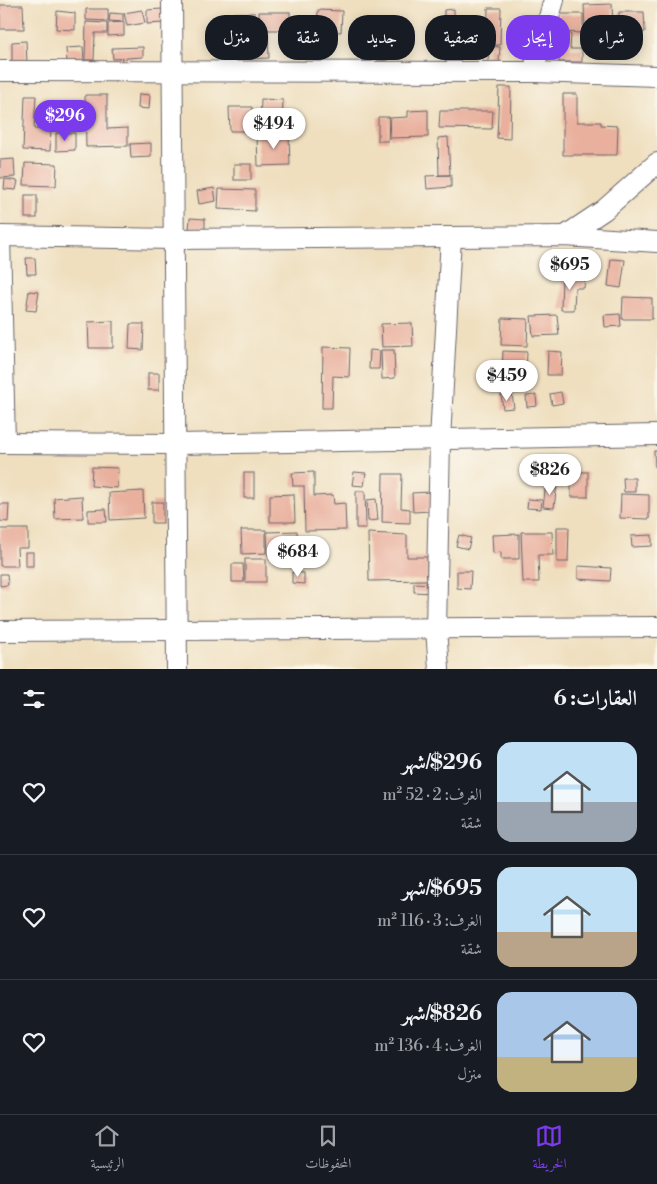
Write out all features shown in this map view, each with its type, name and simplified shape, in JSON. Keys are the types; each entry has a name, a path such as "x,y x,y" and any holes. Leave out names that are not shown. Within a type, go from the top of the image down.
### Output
{"street":[{"path":"172,0 177,669"},
{"path":"533,72 554,0"},
{"path":"0,71 173,73 533,72 657,76"},
{"path":"565,236 604,210 657,163"},
{"path":"657,242 565,236 174,240 0,236 2,443 176,444 657,435"},
{"path":"439,669 436,628 440,440 451,237"},
{"path":"0,631 657,627"}],"building":[{"path":"612,4 612,15 584,15 584,5"},
{"path":"0,5 23,5 24,29 0,29"},
{"path":"488,8 501,8 500,45 496,45 496,15 488,15"},
{"path":"86,9 108,9 108,21 86,20"},
{"path":"162,9 163,23 147,24 147,10"},
{"path":"454,9 454,15 444,15 444,10"},
{"path":"142,10 145,23 127,26 124,13"},
{"path":"318,10 342,11 341,32 338,32 338,15 318,15"},
{"path":"57,11 75,13 75,30 56,29"},
{"path":"259,12 290,12 290,15 278,15 278,30 268,30 268,15 259,15"},
{"path":"619,12 644,12 645,32 643,32 643,15 619,15"},
{"path":"110,13 123,14 123,22 109,21"},
{"path":"235,13 255,13 255,15 235,15"},
{"path":"583,14 580,15 580,33 570,32 570,15 559,15"},
{"path":"86,22 107,23 107,33 95,33 94,60 85,60"},
{"path":"124,22 124,35 108,36 108,23"},
{"path":"26,41 27,63 12,64 12,42"},
{"path":"83,47 84,61 67,62 66,48"},
{"path":"143,47 143,57 113,59 112,48"},
{"path":"496,47 500,47 499,62 488,62 488,60 496,60"},
{"path":"570,49 580,49 580,60 582,62 559,62 559,60 570,60"},
{"path":"499,87 511,87 510,139 497,138"},
{"path":"139,94 150,95 149,109 138,108"},
{"path":"563,94 577,94 577,122 601,122 601,125 618,126 617,155 563,155"},
{"path":"85,95 107,95 107,129 128,128 128,146 86,147"},
{"path":"25,96 36,96 34,129 51,130 50,151 23,150"},
{"path":"261,99 283,100 282,128 260,128"},
{"path":"229,107 252,107 253,131 230,131"},
{"path":"428,110 428,137 390,138 389,118 408,117 408,111"},
{"path":"440,111 493,111 492,129 439,128"},
{"path":"378,117 389,117 388,141 378,141"},
{"path":"56,133 75,133 75,150 56,151"},
{"path":"289,134 290,165 258,166 257,136"},
{"path":"448,137 450,175 439,175 438,138"},
{"path":"151,143 151,157 131,158 130,144"},
{"path":"14,159 15,177 0,178 0,160"},
{"path":"25,163 57,164 56,186 24,185"},
{"path":"234,164 251,164 251,180 234,180"},
{"path":"451,175 451,187 427,189 426,176"},
{"path":"5,179 18,181 16,190 4,189"},
{"path":"214,188 216,201 199,204 197,191"},
{"path":"219,189 255,190 255,211 218,209"},
{"path":"25,195 37,195 37,218 25,218"},
{"path":"190,218 205,219 205,229 189,229"},
{"path":"26,258 35,258 36,274 27,274"},
{"path":"611,259 625,260 621,288 608,286"},
{"path":"562,276 585,277 584,288 575,288 574,310 561,310"},
{"path":"29,291 39,292 36,311 26,310"},
{"path":"623,297 652,298 652,319 622,319"},
{"path":"620,314 621,326 605,327 604,315"},
{"path":"557,315 559,335 533,336 531,316"},
{"path":"502,318 528,319 527,346 501,345"},
{"path":"113,321 113,348 89,348 88,322"},
{"path":"412,323 413,346 382,347 381,324"},
{"path":"130,324 144,324 143,350 129,349"},
{"path":"323,347 350,348 349,377 333,376 332,408 322,408"},
{"path":"370,350 380,351 379,369 369,369"},
{"path":"381,350 394,350 395,378 382,379"},
{"path":"503,351 527,352 526,375 502,375"},
{"path":"548,351 562,352 561,375 547,375"},
{"path":"148,373 159,373 159,390 148,390"},
{"path":"561,392 563,403 552,405 550,394"},
{"path":"512,394 514,408 503,409 501,395"},
{"path":"536,395 537,406 527,407 526,396"},
{"path":"654,451 657,451 657,467 655,467"},
{"path":"92,467 118,468 117,488 91,486"},
{"path":"314,472 314,496 333,495 334,504 345,503 346,530 305,531 304,486 293,486 292,473"},
{"path":"354,472 366,473 364,486 352,485"},
{"path":"571,472 588,472 588,497 571,497"},
{"path":"244,473 254,473 254,498 244,498"},
{"path":"383,474 402,474 401,508 410,509 410,523 382,522"},
{"path":"623,478 635,478 635,492 624,492"},
{"path":"546,483 557,484 554,508 543,507"},
{"path":"143,491 144,518 110,520 109,493"},
{"path":"356,491 365,491 366,528 356,528"},
{"path":"431,492 431,511 413,512 412,493"},
{"path":"294,494 295,522 270,522 270,495"},
{"path":"621,494 649,495 649,519 620,518"},
{"path":"82,496 83,518 55,519 54,498"},
{"path":"376,499 378,520 368,521 367,500"},
{"path":"528,499 542,500 541,509 527,508"},
{"path":"152,502 163,502 163,523 152,523"},
{"path":"0,504 9,504 8,522 0,521"},
{"path":"106,509 107,522 88,522 88,510"},
{"path":"557,527 569,527 568,562 557,562"},
{"path":"0,529 28,529 28,548 17,548 18,566 0,566"},
{"path":"241,530 266,530 266,553 242,554"},
{"path":"297,531 298,554 268,555 267,532"},
{"path":"521,532 552,532 553,555 538,555 539,582 523,582"},
{"path":"368,533 407,535 407,557 427,557 427,580 369,581"},
{"path":"519,534 519,559 501,559 501,552 493,553 492,535"},
{"path":"459,535 471,538 468,549 456,546"},
{"path":"652,535 652,546 632,547 631,536"},
{"path":"25,552 33,552 33,566 25,566"},
{"path":"245,559 266,559 266,582 245,582"},
{"path":"232,564 243,564 244,582 232,582"},
{"path":"578,566 611,568 610,581 578,579"},
{"path":"457,571 471,571 470,589 457,588"},
{"path":"292,572 304,573 304,584 292,583"},
{"path":"0,574 7,574 8,585 0,586"},
{"path":"414,583 432,584 432,593 414,592"}]}
